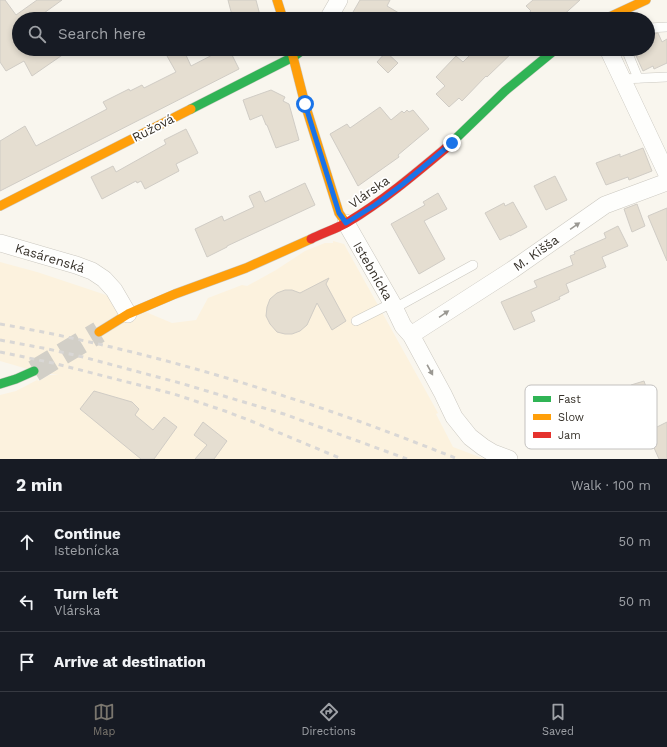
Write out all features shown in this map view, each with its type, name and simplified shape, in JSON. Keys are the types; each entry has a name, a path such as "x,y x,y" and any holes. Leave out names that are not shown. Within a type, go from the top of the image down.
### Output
{"main road":[{"path":"278,0 281,12"},
{"path":"620,12 646,0"},
{"name":"Ružová","path":"0,206 286,56"},
{"name":"Istebnícka","path":"293,56 305,104 339,213 346,223"},
{"name":"Vlárska","path":"99,332 128,314 175,294 246,268 346,223 375,205 398,188 452,143 506,90 547,56"},
{"path":"0,384 20,378 34,371"}],"street":[{"path":"332,12 339,0"},
{"path":"613,56 630,78 667,174"},
{"name":"M. Kišša","path":"411,335 512,270 605,205 667,182"},
{"name":"Istebnícka","path":"346,223 393,305 403,326 411,335 454,417 470,436 483,447 493,453 509,459"},
{"name":"Kasárenská","path":"0,243 92,271 104,279 114,290 128,314"}],"lane":[{"path":"655,28 667,27"},
{"path":"627,56 630,78 667,77"},
{"path":"356,321 393,305 473,265"}],"shaded area":[{"path":"333,241 344,244 438,413 436,414 453,447 485,459 0,459 0,395 16,391 49,375 59,375 38,372 0,361 0,262 37,272 103,294 172,323 196,320 208,298 242,285 247,286 276,270 305,251 325,243 333,243"}],"building":[{"path":"0,0 5,0 14,12 12,12 12,56 61,56 32,76 24,61 6,71 0,62"},
{"path":"37,0 62,0 45,12 20,12"},
{"path":"228,0 256,0 259,12 231,12"},
{"path":"360,0 390,0 387,6 397,12 353,12"},
{"path":"533,0 580,0 567,12 530,12 531,11 526,6"},
{"path":"658,33 662,42 667,39 667,63 654,69 653,66 643,71 636,56 655,56 655,34"},
{"path":"167,56 186,56 191,66 210,56 232,56 239,69 0,191 0,141 25,126 36,146 107,109 103,102 129,89 130,91 142,85 144,88 176,72"},
{"path":"382,56 390,56 398,63 388,73 377,62"},
{"path":"456,56 463,62 469,56 509,56 487,77 486,76 462,101 459,98 449,107 436,94 445,86 436,77"},
{"path":"271,90 285,97 283,101 289,104 299,140 276,148 262,115 250,120 243,100"},
{"path":"380,107 391,120 402,111 404,113 407,110 409,112 413,110 429,129 398,155 399,157 358,186 330,134 347,124 350,128"},
{"path":"186,129 198,153 176,164 179,171 145,189 141,181 137,183 136,181 102,199 91,177 113,166 116,172 166,144 164,140"},
{"path":"643,148 652,171 629,180 628,177 606,185 596,163 620,154 620,157"},
{"path":"555,176 567,200 546,210 534,186"},
{"path":"305,183 315,205 227,246 207,257 195,229 222,216 224,221 254,207 249,196 260,191 265,202"},
{"path":"438,193 447,209 424,221 445,259 419,274 391,224 425,205 423,202"},
{"path":"513,202 527,227 500,240 485,213 504,203 505,206"},
{"path":"637,204 645,226 632,232 624,209"},
{"path":"667,208 667,261 648,216"},
{"path":"618,226 628,246 602,257 606,267 566,284 569,292 559,297 560,299 531,312 535,321 514,330 501,302 537,287 534,281 573,265 570,256 575,254 574,252 606,238 604,233"},
{"path":"329,278 326,284 346,321 332,330 317,303 307,325 300,331 292,334 277,332 270,324 266,316 270,299 277,293 285,290 292,290 300,293"},
{"path":"644,381 645,385 631,385"},
{"path":"94,391 132,402 139,409 135,415 153,430 164,417 177,427 154,459 141,459 80,409"},
{"path":"203,422 227,441 214,459 195,459 207,445 194,435"},
{"path":"667,422 667,459 659,459 655,449 657,449 657,427"}],"tunnel":[{"path":"34,371 99,332"}],"railway":[{"path":"0,324 109,346 216,375 330,411 395,434 458,459"},
{"path":"0,340 83,357 180,383 284,414 407,459"},
{"path":"0,352 53,363 174,394 251,421 342,459"}],"traffic: fast":[{"path":"191,109 294,56"},
{"path":"446,148 505,91 548,56"},
{"path":"0,384 34,371"}],"traffic: slow":[{"path":"277,0 281,12"},
{"path":"620,12 646,0"},
{"path":"293,56 305,104 339,213 346,223"},
{"path":"0,206 191,109"},
{"path":"99,332 128,314 175,294 246,268 311,239"}],"traffic: jam":[{"path":"311,239 361,214 398,187 446,148"}],"route":[{"path":"305,104 339,213 346,223 375,205 403,184 452,143"}]}
